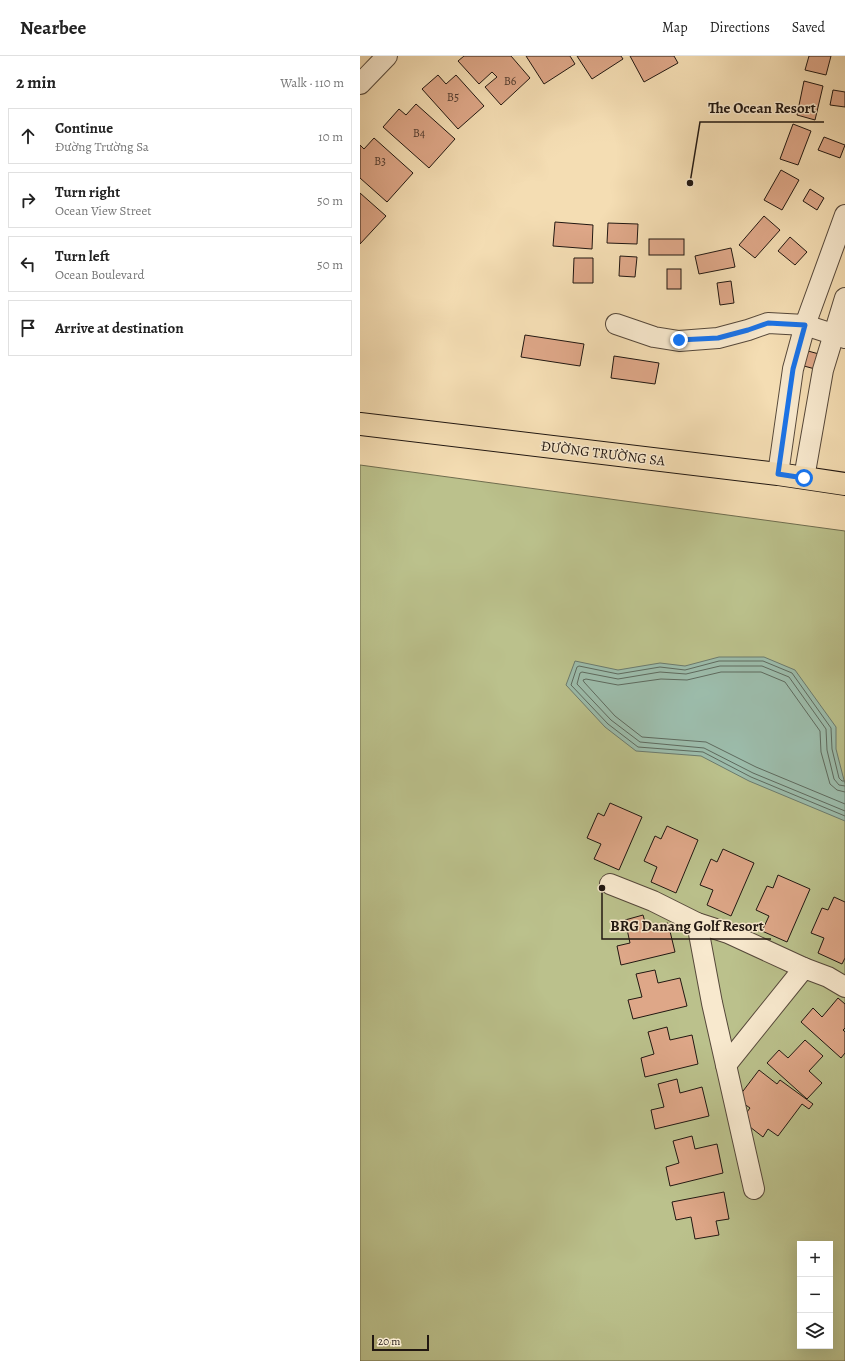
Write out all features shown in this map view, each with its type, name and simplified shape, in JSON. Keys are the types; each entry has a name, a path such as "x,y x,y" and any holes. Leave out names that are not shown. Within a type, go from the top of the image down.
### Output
{"main road":[{"name":"ĐƯỜNG TRƯỜNG SA","path":"360,424 778,474 845,484"}],"street":[{"path":"360,84 387,56"},
{"path":"778,474 793,369 805,325 845,214"},
{"path":"804,478 823,370 839,336 845,298"},
{"path":"616,324 654,337 679,340 718,338 768,323 805,325 839,336"},
{"path":"610,884 653,901 697,923 728,933 804,968 828,977 845,987"},
{"path":"697,923 712,1003 754,1188"},
{"path":"726,1065 804,968"}],"green space":[{"path":"360,465 845,531 845,1361 360,1361"}],"water":[{"path":"719,657 764,657 795,670 836,727 836,749 845,784 845,821 749,781 701,756 636,751 605,727 566,685 575,661 618,670 660,663 685,666"}],"building":[{"path":"464,56 511,56 530,78 501,105 485,87 497,77 492,72 479,84 458,61"},
{"path":"526,56 570,56 575,64 544,84"},
{"path":"577,56 621,56 623,59 592,79"},
{"path":"630,56 674,56 678,63 644,82"},
{"path":"809,56 831,56 826,75 805,70"},
{"path":"438,75 446,84 456,75 484,106 458,129 422,89"},
{"path":"804,81 823,86 815,120 797,115"},
{"path":"833,90 845,92 845,107 830,105"},
{"path":"416,104 455,139 429,168 383,127 399,109 406,115"},
{"path":"793,124 811,131 798,165 780,159"},
{"path":"824,137 845,145 840,158 818,150"},
{"path":"374,138 413,173 387,202 360,178 360,145 364,149"},
{"path":"781,170 799,180 782,210 764,200"},
{"path":"810,189 824,198 817,210 803,201"},
{"path":"360,193 386,216 360,244"},
{"path":"764,216 780,230 755,258 739,245"},
{"path":"555,222 593,225 592,249 553,246"},
{"path":"608,223 638,224 637,244 607,243"},
{"path":"790,237 807,252 795,265 778,251"},
{"path":"649,239 684,239 684,255 649,255"},
{"path":"731,248 735,267 699,274 695,256"},
{"path":"620,256 637,257 635,277 619,276"},
{"path":"574,258 593,258 593,283 573,283"},
{"path":"667,269 681,269 681,289 667,289"},
{"path":"731,281 734,303 720,305 717,283"},
{"path":"525,335 584,344 580,366 521,357"},
{"path":"808,351 819,354 815,369 804,366"},
{"path":"614,356 659,363 655,384 611,378"},
{"path":"610,803 642,817 619,870 594,859 601,844 587,838 598,813 604,816"},
{"path":"667,826 698,840 676,893 651,882 657,867 644,861 655,836 661,839"},
{"path":"723,849 754,863 731,916 707,905 713,890 700,885 711,859 717,862"},
{"path":"778,875 810,889 787,942 762,931 769,916 756,910 767,886 773,888"},
{"path":"834,897 845,902 845,958 842,964 818,953 824,938 811,933 822,908 828,910"},
{"path":"643,915 647,929 668,923 675,952 621,965 617,946 630,943 625,920"},
{"path":"655,970 658,983 680,978 687,1006 633,1019 628,1000 642,997 636,974"},
{"path":"838,998 845,1004 845,1028 843,1030 845,1032 845,1053 841,1058 801,1022 813,1008 822,1017"},
{"path":"667,1027 670,1040 692,1035 698,1064 645,1077 641,1058 654,1054 648,1032"},
{"path":"805,1040 823,1056 809,1071 822,1083 807,1099 767,1063 779,1050 788,1058"},
{"path":"759,1070 777,1084 780,1080 813,1104 809,1109 802,1104 778,1136 768,1129 763,1137 741,1120 750,1108 737,1099"},
{"path":"677,1079 680,1093 702,1087 709,1116 655,1129 651,1110 664,1107 658,1084"},
{"path":"692,1136 695,1149 717,1144 723,1173 670,1186 666,1167 679,1163 673,1141"},
{"path":"724,1192 729,1219 716,1221 719,1235 695,1239 691,1217 676,1220 672,1202"}],"place":[{"name":"The Ocean Resort","path":"690,183"},
{"name":"BRG Danang Golf Resort","path":"602,888"}],"route":[{"path":"679,340 718,338 768,323 805,325 793,369 778,474 804,478"}]}
